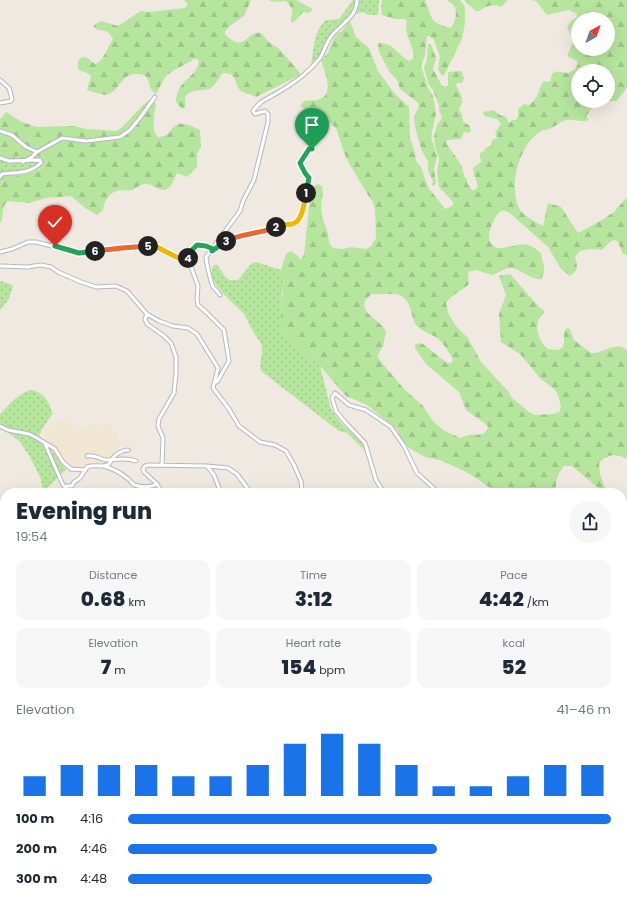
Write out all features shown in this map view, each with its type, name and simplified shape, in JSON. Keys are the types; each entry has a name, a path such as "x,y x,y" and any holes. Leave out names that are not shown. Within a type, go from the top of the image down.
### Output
{"street":[{"path":"213,250 216,243 240,211 243,201 254,180 268,122 268,114 264,111 255,114 253,111 258,104 267,97 293,83 310,69 320,58 332,36 354,14 357,7 357,0"},
{"path":"0,80 9,88 12,99 11,101 0,103"},
{"path":"23,162 62,138 86,140 120,137 130,130 155,96"},
{"path":"0,131 12,135 26,146 37,152"},
{"path":"220,295 213,286 210,272 206,263 206,257 213,250 236,237 267,231 282,224 294,224 299,220 309,178 300,163 309,149 312,149"},
{"path":"0,158 9,161 23,162 40,160 42,163 30,170 21,173 2,174 0,177"},
{"path":"0,252 12,250 28,242 36,242 79,253 148,246 157,247 190,264"},
{"path":"213,250 206,246 197,245 192,250 188,258 198,286 196,299 198,305 224,330 229,361 213,388"},
{"path":"0,266 28,267 41,265 51,267 58,272 96,287 116,286 127,291 147,314 159,321 173,326 188,328 197,334 218,368 213,388"},
{"path":"147,314 147,324 172,343 176,357 174,393 159,419 158,426 163,438 162,464"},
{"path":"213,388 229,409 239,426 260,442 275,445 286,451 301,481 302,488"},
{"path":"381,488 376,480 365,443 336,411 332,398 335,393 349,405 366,410 391,427 404,446 417,474 433,488"},
{"path":"0,426 8,430 29,434 37,438 55,449 63,462 71,469 86,470"},
{"path":"45,444 64,486 72,486 87,467 91,466 104,466 118,471 128,478 134,485 150,486 157,484"},
{"path":"104,466 109,464 111,460 123,450 128,450"},
{"path":"87,456 92,455 111,460 128,458 136,461"},
{"path":"159,488 144,472 143,469 145,466 162,464 228,468 237,474 247,488"},
{"path":"207,466 214,475 219,488"}],"shaded area":[{"path":"67,419 74,433 88,427 104,423 116,433 120,448 107,462 88,463 78,468 66,460 57,448 45,439 48,427 51,423"}],"green space":[{"path":"184,0 251,0 244,16 231,25 225,31 225,34 231,40 241,42 256,33 260,33 282,52 300,73 300,75 256,97 241,91 234,77 228,73 223,73 211,88 194,91 188,94 185,98 185,108 182,109 176,102 177,94 182,84 197,67 199,61 197,59 194,59 174,70 164,79 156,94 151,89 147,78 139,74 127,77 114,91 105,95 87,90 91,76 78,69 79,60 86,57 95,64 98,63 102,59 113,39 109,33 94,28 94,25 101,21 118,26 141,11 149,12 185,8 187,3"},
{"path":"269,0 296,0 313,9 309,13 303,12 294,22 291,22 292,10 286,1 272,2"},
{"path":"353,0 356,0 354,11 333,31 316,62 311,65 316,35 322,24 326,20 339,19"},
{"path":"358,0 379,0 378,15 369,15 363,12 356,14 359,5"},
{"path":"382,0 425,0 435,22 451,28 455,20 456,11 453,5 446,0 460,0 464,5 465,22 462,39 444,75 442,76 438,69 440,57 434,40 430,36 427,36 425,55 421,66 428,88 433,96 436,113 431,137 437,157 434,169 436,183 434,186 432,185 433,181 428,171 428,162 421,149 415,126 414,117 419,106 418,103 400,89 397,80 389,71 379,52 378,46 379,43 389,45 410,61 414,57 406,30 407,21 405,19 394,19 382,15"},
{"path":"464,0 508,0 501,7 495,5 476,11"},
{"path":"532,0 627,0 627,87 616,101 615,64 578,64 577,61 568,56 571,47 571,56 615,56 615,12 573,12 569,10 547,15 536,1"},
{"path":"350,21 356,37 369,48 378,71 394,93 409,107 410,138 415,152 416,161 421,167 428,187 445,209 453,205 453,202 439,187 437,172 439,158 435,147 434,137 437,125 442,118 439,105 433,90 429,85 424,69 427,59 428,44 431,44 436,58 433,69 442,86 448,86 448,72 461,71 464,78 462,83 457,83 456,85 462,99 459,109 463,122 469,125 471,131 469,133 464,132 461,139 447,140 446,143 462,166 464,176 472,190 475,190 478,186 473,168 481,162 480,153 484,151 485,148 491,146 492,140 497,138 495,133 501,123 497,119 484,116 483,112 493,110 506,117 509,123 512,120 516,120 518,117 518,109 524,104 529,105 533,102 544,81 550,82 552,74 556,72 568,73 571,72 571,108 592,108 586,116 588,120 570,120 561,122 540,132 530,141 520,159 517,169 515,191 517,201 520,210 524,214 543,226 548,203 561,207 578,233 614,212 627,197 627,255 623,254 618,242 615,240 611,241 602,250 591,249 580,251 575,257 577,265 576,271 570,276 561,269 548,247 511,214 501,211 497,215 491,227 489,235 490,242 496,248 524,244 534,248 541,253 544,268 542,279 533,278 513,268 509,268 492,275 476,270 468,272 469,284 451,297 446,303 449,315 456,326 468,338 481,362 508,391 512,398 534,415 553,414 559,412 561,407 558,395 555,390 540,378 520,354 501,342 499,314 506,295 499,276 510,274 540,308 545,311 539,319 537,327 540,339 548,349 558,350 563,347 564,332 567,328 570,329 574,340 591,353 596,353 618,346 627,350 627,459 612,455 608,456 599,463 600,474 605,488 597,487 572,466 564,466 557,479 556,488 490,488 464,471 440,460 425,457 409,448 401,439 397,429 367,405 346,396 320,366 286,337 281,330 282,288 284,284 281,270 286,254 291,251 298,256 300,260 304,255 310,196 313,189 318,184 322,186 322,216 328,234 329,243 333,248 343,249 351,247 366,249 371,246 376,238 375,209 373,202 346,158 336,128 328,121 314,116 300,106 304,101 320,99 327,92 327,81 321,60 328,53 334,38","holes":["372,294 400,295 408,303 415,323 418,327 437,338 448,350 453,360 451,363 447,363 423,344 418,343 415,345 415,348 426,364 459,392 466,410 487,425 487,430 483,434 469,435 460,438 443,430 433,421 423,406 404,389 378,358 386,334 385,329 366,311 364,306 366,300"]},
{"path":"571,21 571,37 567,27"},
{"path":"151,99 156,104 154,127 156,135 159,137 167,135 179,124 187,125 200,130 201,146 197,154 197,167 187,177 177,173 171,185 165,190 145,184 132,190 116,191 108,197 103,210 97,215 85,208 71,196 46,198 29,203 8,201 4,207 2,220 0,223 0,185 4,181 14,177 40,169 47,162 44,157 39,156 10,156 0,153 0,119 6,112 22,122 37,127 74,126 87,129 117,131 146,102"},
{"path":"0,153 11,156 41,156 46,159 47,162 35,171 4,181 0,185"},
{"path":"256,262 281,270 284,285 282,288 281,330 286,337 320,366 331,409 342,424 361,441 365,451 347,433 339,431 261,371 260,364 262,347 244,314 216,285 212,271 214,265 217,265 227,278 230,280 238,280 251,264"},
{"path":"0,281 13,286 9,299 0,310"},
{"path":"31,390 37,392 48,401 53,413 42,429 39,437 55,454 66,470 47,488 42,488 41,479 30,457 20,442 9,433 0,429 0,414 18,397"}],"route":[{"path":"55,246 79,253 148,246 157,247 190,264 188,258 192,250 197,245 206,246 213,249 212,251 228,240 236,237 250,233 267,231 282,224 294,224 299,220 309,178 300,163 309,149 312,149"}]}
